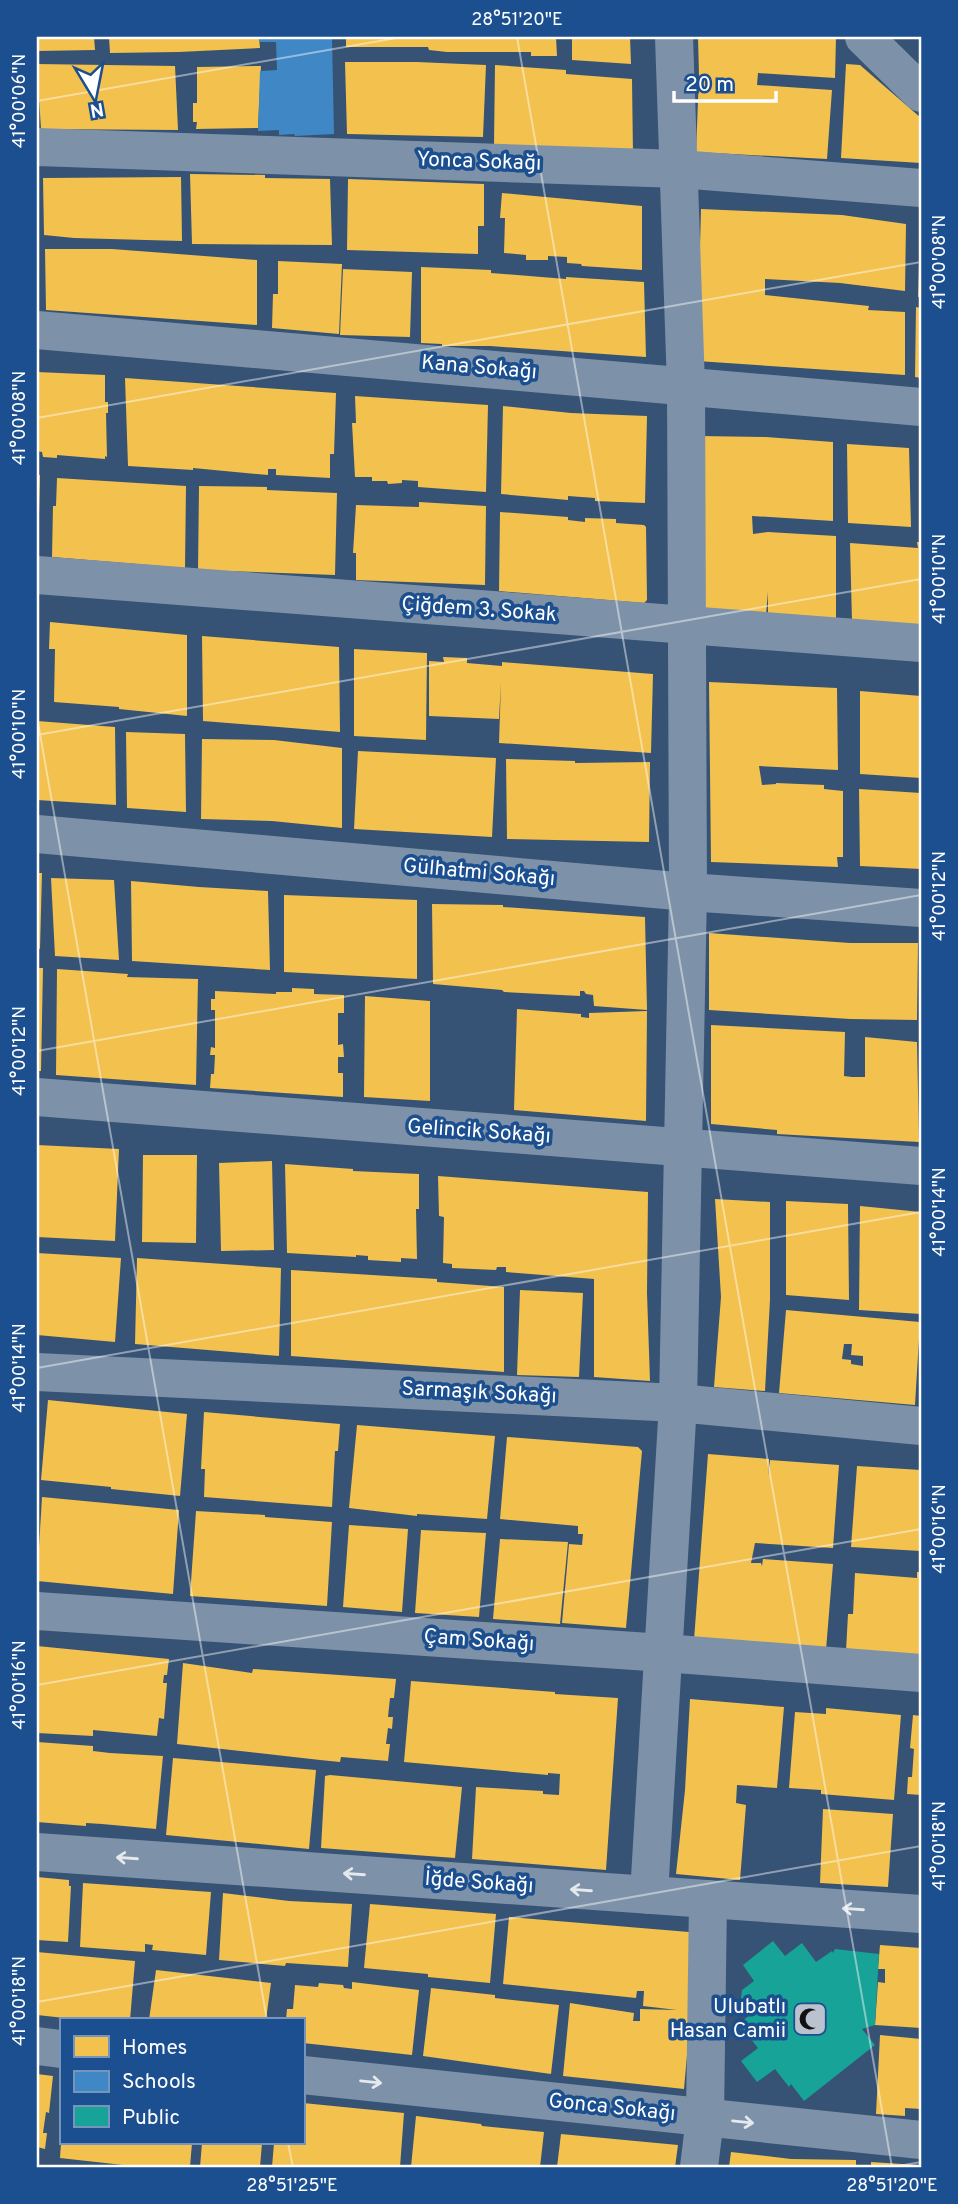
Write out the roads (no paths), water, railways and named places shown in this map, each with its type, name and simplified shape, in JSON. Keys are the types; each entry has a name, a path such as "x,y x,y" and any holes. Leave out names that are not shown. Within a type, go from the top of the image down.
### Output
{"street":[{"path":"649,1895 678,1403 688,892 686,386 674,37"},
{"path":"864,37 921,93"},
{"name":"Yonca Sokağı","path":"37,147 679,169 921,188"},
{"name":"Kana Sokağı","path":"37,330 921,407"},
{"name":"Çiğdem 3. Sokak","path":"37,575 921,643"},
{"name":"Gülhatmi Sokağı","path":"37,834 688,892 921,908"},
{"name":"Gelincik Sokağı","path":"37,1097 921,1166"},
{"name":"Sarmaşık Sokağı","path":"37,1372 678,1403 921,1426"},
{"name":"Çam Sokağı","path":"37,1611 921,1673"},
{"name":"İğde Sokağı","path":"37,1852 921,1914"},
{"path":"699,2167 705,2118 708,1899"},
{"path":"37,2046 60,2049"},
{"name":"Gonca Sokağı","path":"304,2075 921,2140"}],"place":[{"name":"Ulubatlı Hasan Camii","path":"810,2019"}]}
